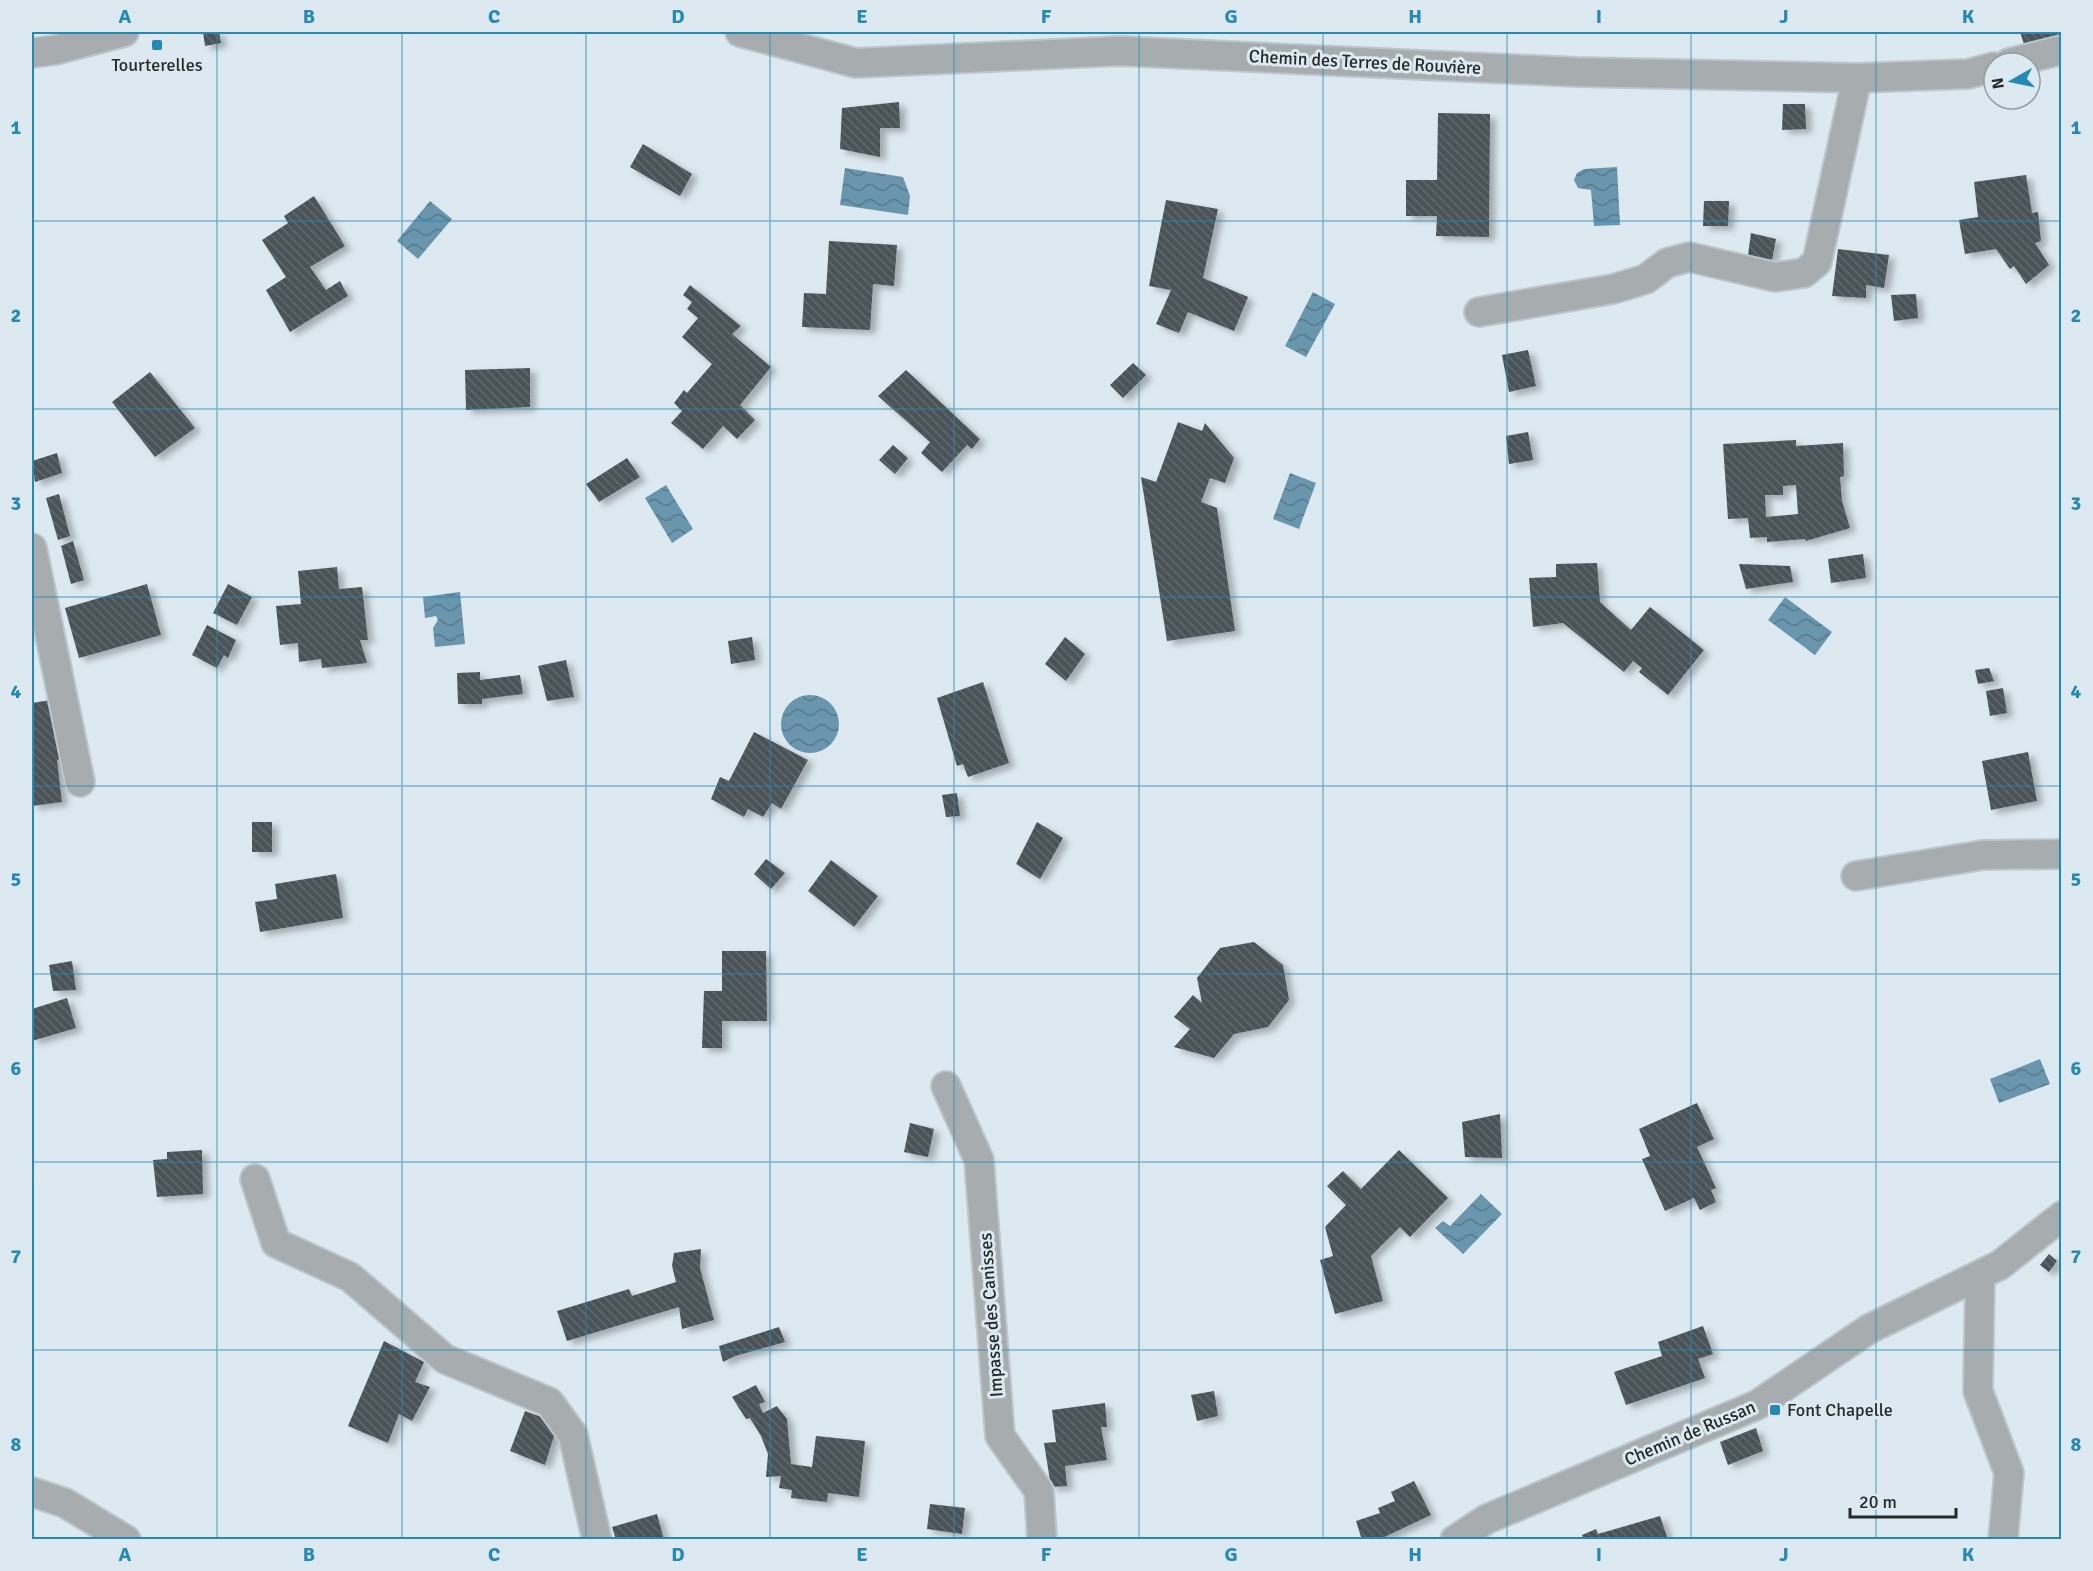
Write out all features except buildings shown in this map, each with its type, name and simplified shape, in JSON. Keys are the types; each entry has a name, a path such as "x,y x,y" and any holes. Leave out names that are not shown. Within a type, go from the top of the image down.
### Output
{"street":[{"path":"32,53 55,50 124,32"},
{"name":"Chemin des Terres de Rouvière","path":"740,32 856,63 1118,41 1577,72 1857,78 1968,74 1982,70"},
{"path":"2042,55 2061,50"},
{"path":"1479,312 1613,289 1646,279 1667,262 1689,257 1775,277 1804,273 1817,262 1857,78"},
{"path":"32,548 80,782"},
{"path":"1856,876 1983,855 2061,854"},
{"name":"Impasse des Canisses","path":"946,1086 979,1160 1000,1436 1039,1491 1042,1539"},
{"path":"255,1179 276,1243 350,1277 446,1359 549,1402 573,1435 597,1539"},
{"name":"Chemin de Russan","path":"1455,1539 1487,1519 1757,1405 1869,1329 2000,1266 2061,1216"},
{"path":"1980,1275 1978,1391 2009,1473 2003,1539"},
{"path":"32,1492 65,1503 126,1539"}],"water":[{"path":"1617,167 1620,225 1594,226 1591,190 1578,188 1574,180 1577,173 1584,169"},
{"path":"845,168 903,177 910,196 908,215 840,205"},
{"path":"430,201 452,219 418,259 397,241"},
{"path":"1313,292 1335,304 1306,357 1285,346"},
{"path":"1290,473 1316,483 1299,529 1273,519"},
{"path":"666,485 693,529 672,543 645,498"},
{"path":"460,592 465,644 435,647 433,628 438,620 436,616 425,618 423,597"},
{"path":"1785,597 1832,632 1815,655 1768,620"},
{"path":"810,695 821,697 831,703 837,713 839,724 837,735 831,745 821,751 810,753 799,751 789,745 783,735 781,724 783,713 789,703 799,697"},
{"path":"2040,1059 2050,1084 1999,1103 1990,1079"},
{"path":"1481,1194 1502,1214 1463,1254 1435,1228 1443,1221 1450,1226"}],"place":[{"name":"Tourterelles","path":"157,45"},
{"name":"Font Chapelle","path":"1775,1410"}]}
